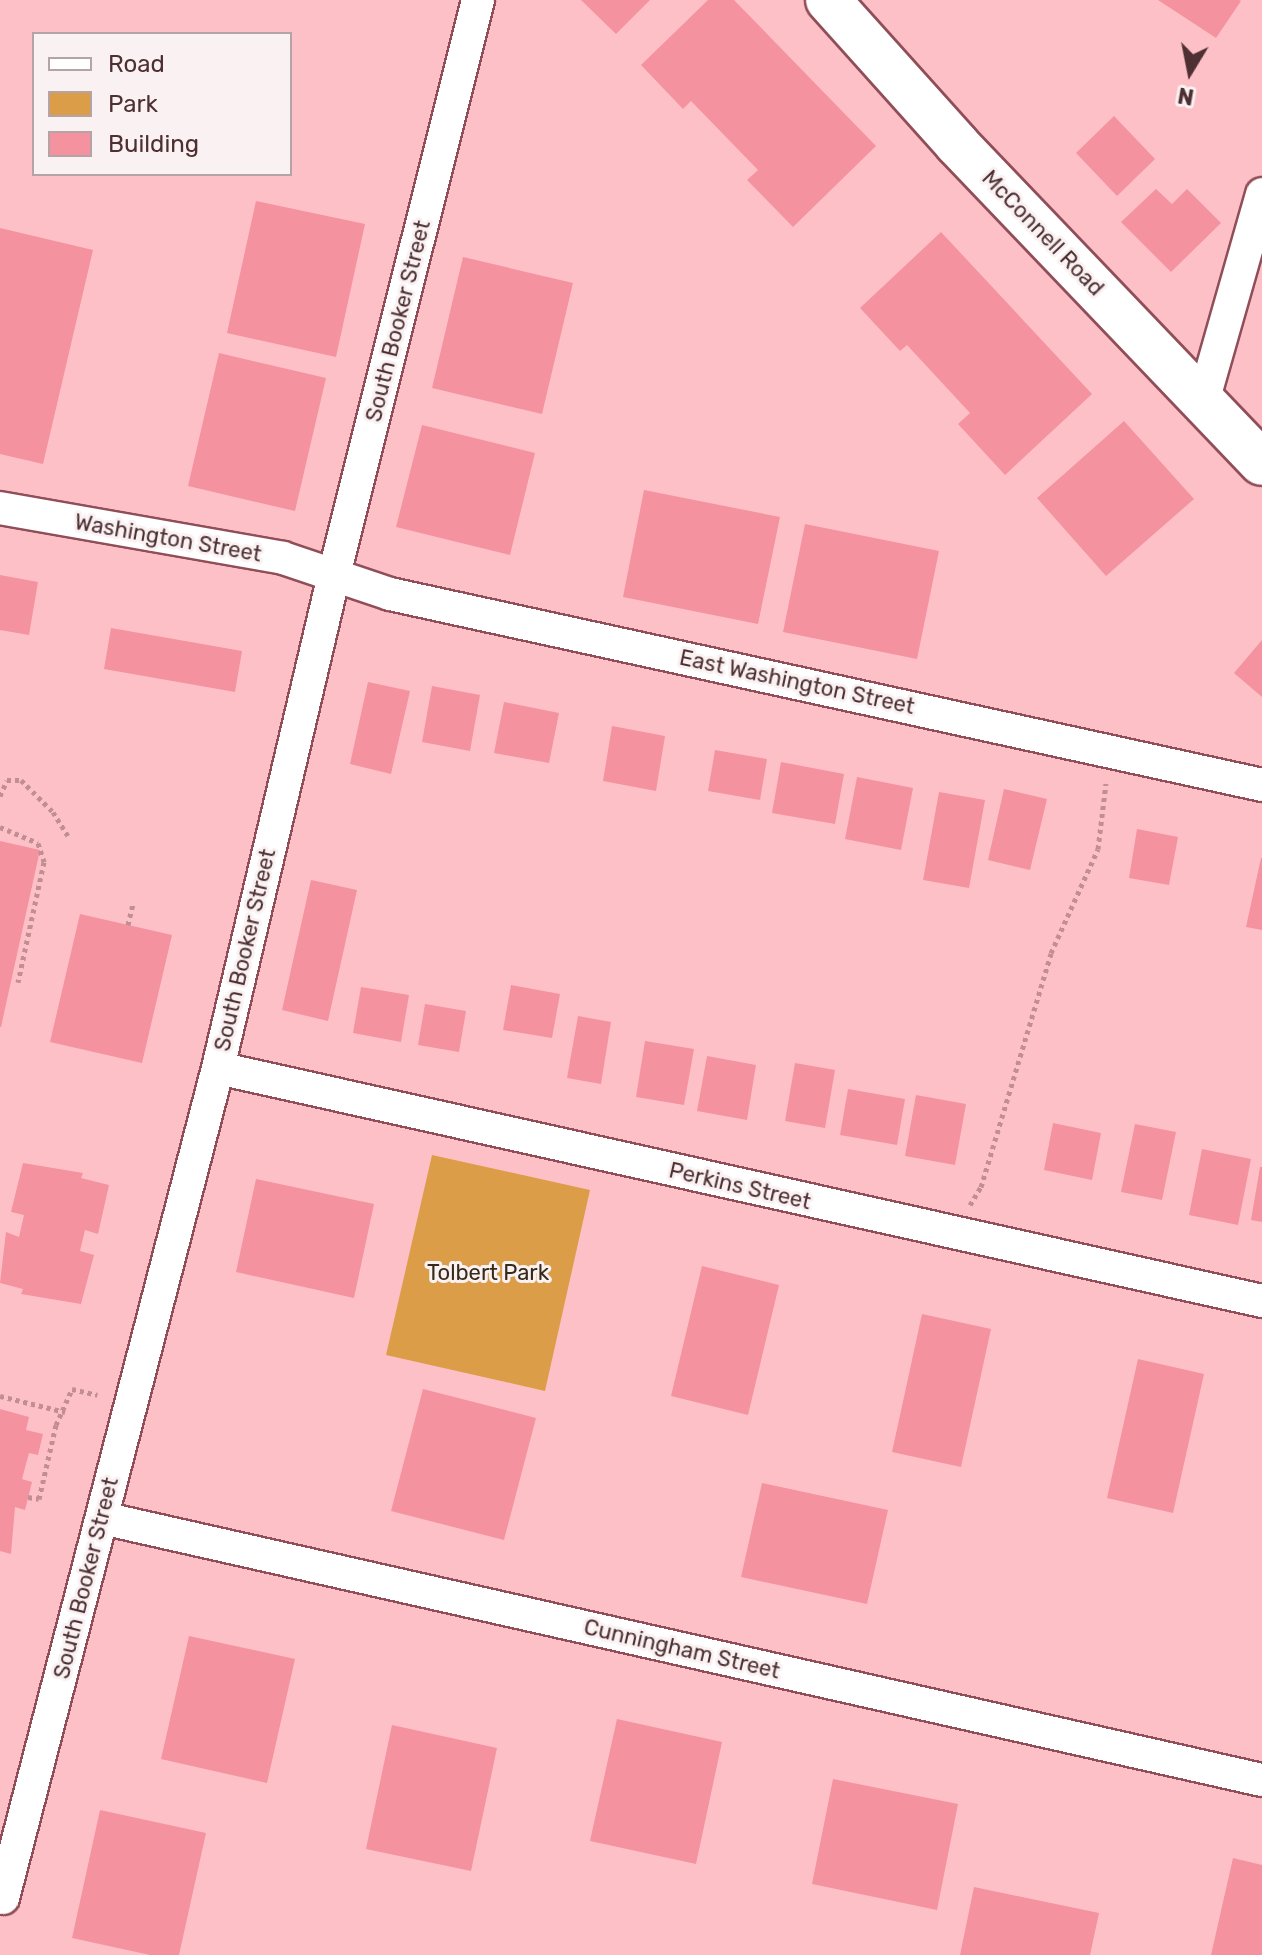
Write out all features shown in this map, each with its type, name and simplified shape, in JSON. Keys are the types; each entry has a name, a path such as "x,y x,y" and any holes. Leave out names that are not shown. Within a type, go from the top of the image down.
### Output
{"street":[{"name":"South Booker Street","path":"3,1898 218,1068 334,575 478,0"},
{"name":"McConnell Road","path":"828,0 957,144 1204,398 1262,463"},
{"path":"1204,398 1262,194"},
{"name":"Washington Street","path":"0,508 283,558 334,575"},
{"name":"East Washington Street","path":"334,575 390,594 1262,785"},
{"name":"Perkins Street","path":"218,1068 964,1237 1262,1301"},
{"name":"Cunningham Street","path":"102,1518 1262,1780"}],"path":[{"path":"964,1237 1051,953 1098,849 1109,750"},
{"path":"0,796 7,780 21,780 53,812 69,838"},
{"path":"0,827 38,843 44,862 18,982"},
{"path":"128,925 133,904"},
{"path":"28,1497 39,1499 56,1425 66,1413 72,1389 97,1395"},
{"path":"0,1396 66,1413"}],"green space":[{"name":"Tolbert Park","path":"432,1155 590,1190 545,1391 386,1355"}],"building":[{"path":"581,0 650,0 616,34"},
{"path":"708,0 734,0 876,146 793,227 747,180 758,170 691,101 683,109 641,65"},
{"path":"1158,0 1239,0 1241,1 1216,38"},
{"path":"1114,116 1155,159 1117,196 1076,153"},
{"path":"1156,189 1172,204 1187,189 1221,223 1171,272 1121,222"},
{"path":"256,201 365,224 336,357 227,333"},
{"path":"0,228 93,250 43,464 0,454"},
{"path":"941,232 1092,394 1005,475 958,424 970,413 907,345 900,351 860,308"},
{"path":"463,257 573,283 542,414 432,388"},
{"path":"219,353 326,378 295,511 188,486"},
{"path":"1124,421 1194,499 1106,576 1037,498"},
{"path":"422,425 535,453 510,555 396,527"},
{"path":"644,490 780,517 758,624 623,597"},
{"path":"805,524 939,551 917,659 783,632"},
{"path":"0,575 38,582 29,635 0,630"},
{"path":"111,628 242,651 235,692 104,669"},
{"path":"1262,640 1262,697 1234,673"},
{"path":"368,682 410,691 391,774 350,764"},
{"path":"432,686 480,695 470,751 422,742"},
{"path":"504,702 559,713 549,763 494,753"},
{"path":"612,726 665,736 656,791 603,781"},
{"path":"715,750 767,759 760,800 708,791"},
{"path":"781,762 844,774 835,824 772,813"},
{"path":"857,777 913,788 901,850 845,839"},
{"path":"1004,789 1047,799 1030,870 988,860"},
{"path":"939,792 985,800 969,888 923,880"},
{"path":"1137,829 1178,837 1169,885 1129,878"},
{"path":"0,841 40,850 1,1027 0,1027"},
{"path":"1262,858 1262,930 1246,927"},
{"path":"311,880 357,890 328,1021 282,1010"},
{"path":"80,914 172,935 142,1063 50,1042"},
{"path":"511,985 560,994 552,1038 503,1030"},
{"path":"361,987 409,995 401,1042 353,1033"},
{"path":"425,1004 466,1011 459,1052 418,1045"},
{"path":"578,1016 611,1022 601,1084 567,1078"},
{"path":"645,1041 694,1049 684,1105 636,1097"},
{"path":"707,1056 756,1065 747,1120 697,1111"},
{"path":"795,1063 835,1070 825,1128 785,1121"},
{"path":"848,1089 905,1099 897,1145 840,1135"},
{"path":"916,1095 966,1104 955,1165 905,1156"},
{"path":"1053,1123 1101,1133 1092,1180 1044,1170"},
{"path":"1135,1124 1176,1132 1162,1200 1121,1192"},
{"path":"1202,1149 1251,1159 1238,1225 1189,1215"},
{"path":"23,1163 83,1173 81,1178 109,1185 98,1234 85,1230 80,1251 94,1255 81,1304 21,1294 23,1289 0,1283 6,1232 19,1237 24,1215 11,1212"},
{"path":"1262,1167 1262,1222 1251,1220"},
{"path":"256,1179 374,1204 354,1298 236,1272"},
{"path":"702,1266 779,1285 748,1415 671,1396"},
{"path":"922,1314 991,1329 961,1467 892,1452"},
{"path":"1138,1359 1204,1374 1173,1513 1107,1498"},
{"path":"423,1389 536,1418 504,1540 391,1511"},
{"path":"0,1409 29,1417 26,1430 43,1434 38,1455 29,1453 22,1479 32,1482 25,1510 15,1507 11,1554 0,1551"},
{"path":"762,1483 888,1510 867,1604 741,1577"},
{"path":"189,1636 295,1659 267,1783 161,1759"},
{"path":"617,1719 722,1742 696,1864 590,1841"},
{"path":"392,1725 497,1748 471,1871 366,1849"},
{"path":"833,1779 958,1804 937,1910 812,1884"},
{"path":"100,1810 206,1833 179,1955 150,1955 72,1938"},
{"path":"1233,1858 1262,1865 1262,1955 1211,1955"},
{"path":"974,1887 1099,1913 1090,1955 960,1955"}]}
